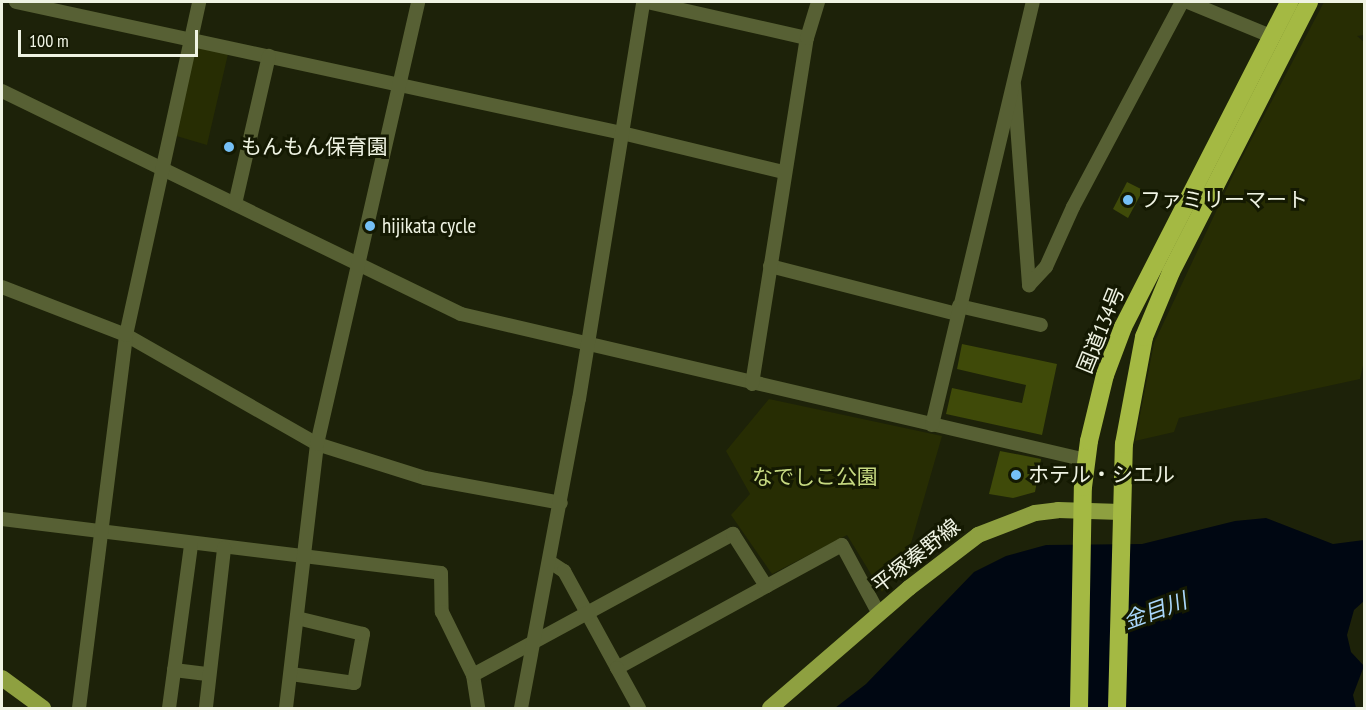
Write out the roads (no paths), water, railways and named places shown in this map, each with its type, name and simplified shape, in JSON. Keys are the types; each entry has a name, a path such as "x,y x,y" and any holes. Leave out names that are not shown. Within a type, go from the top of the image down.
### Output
{"highway":[{"name":"国道134号","path":"1079,708 1082,535 1086,460 1099,397 1123,327 1289,2"},
{"name":"国道134号","path":"1117,708 1121,521 1133,384 1156,304 1309,2"}],"main road":[{"name":"平塚秦野線","path":"770,708 879,614 978,535 1035,513 1083,511 1121,521"},
{"path":"2,678 43,708"}],"street":[{"path":"16,2 622,133 783,172"},
{"path":"79,708 104,532 126,335 199,2"},
{"path":"286,708 317,444 361,265 418,2"},
{"path":"520,708 561,503 646,2 707,8 807,38"},
{"path":"752,384 783,172 807,38 818,2"},
{"path":"932,425 1033,2"},
{"path":"1014,85 1029,285 1046,267 1072,207 1182,2"},
{"path":"1188,2 1271,36"},
{"path":"235,204 269,56"},
{"path":"2,91 461,314 752,384 1086,460"},
{"path":"770,266 958,310 1041,325"},
{"path":"2,287 126,335 317,444 425,478 561,503"},
{"path":"2,519 441,573 442,612 473,675 478,708"},
{"path":"473,675 733,534 766,586"},
{"path":"169,708 191,544"},
{"path":"617,668 842,545 879,614"},
{"path":"206,708 224,548"},
{"path":"550,562 564,571 639,708"},
{"path":"291,674 354,683 363,634 297,618"},
{"path":"174,670 209,674"}],"water":[{"name":"金目川","path":"1266,518 1333,544 1364,540 1364,601 1354,610 1347,635 1351,652 1364,666 1353,695 1356,708 835,708 866,684 974,572 1006,556 1046,545 1142,544 1235,521"}],"place":[{"name":"もんもん保育園","path":"229,147"},
{"name":"ファミリーマート","path":"1128,200"},
{"name":"hijikata cycle","path":"370,226"},
{"name":"ホテル・シエル","path":"1016,475"}],"park label":[{"name":"なでしこ公園","path":"815,477"}]}
